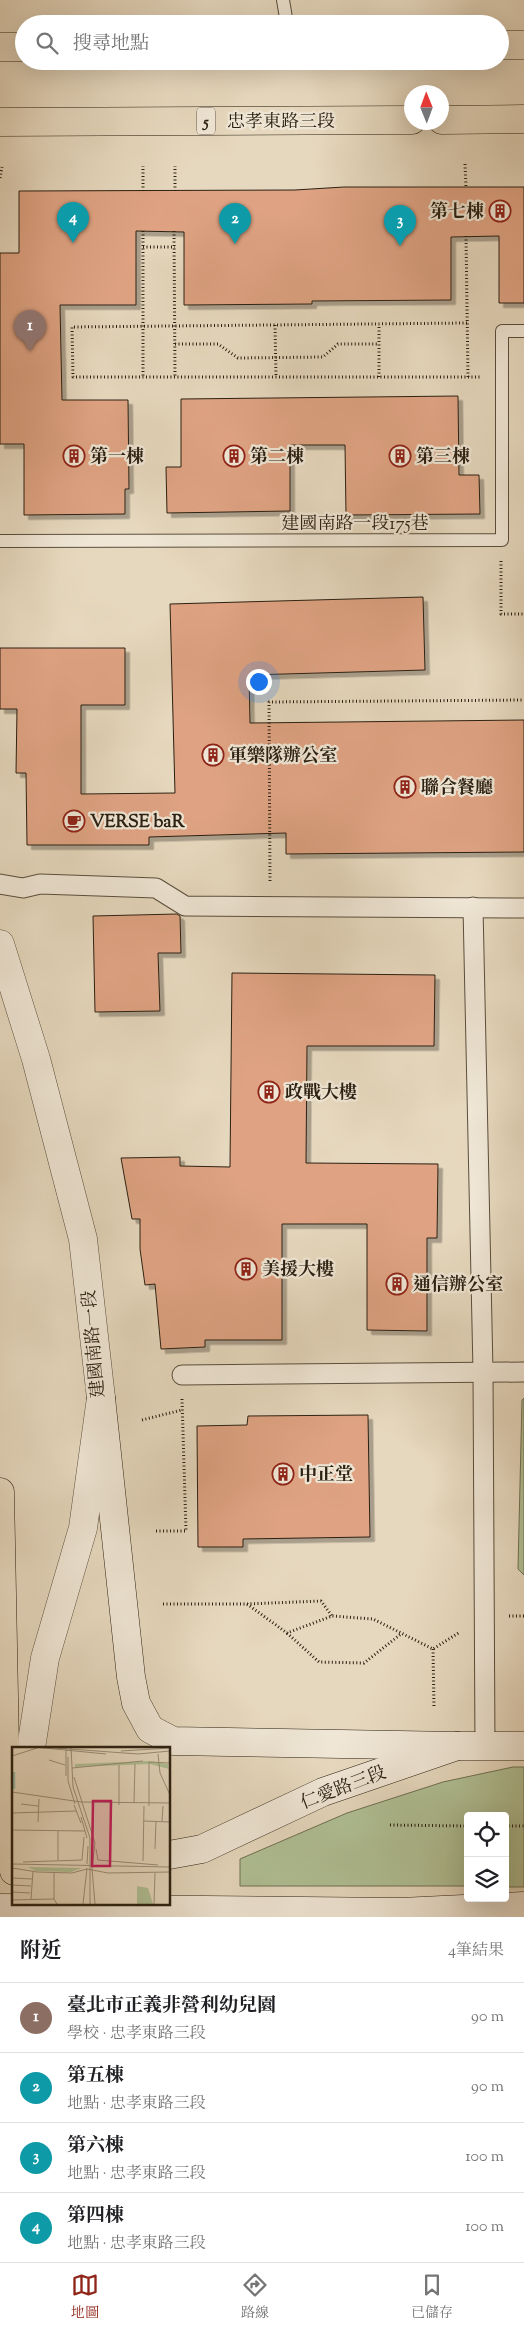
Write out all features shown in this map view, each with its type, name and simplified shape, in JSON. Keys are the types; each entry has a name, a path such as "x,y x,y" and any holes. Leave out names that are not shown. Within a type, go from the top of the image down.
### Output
{"main road":[{"path":"509,45 524,44"},
{"path":"0,47 15,47"},
{"path":"449,120 524,119"},
{"name":"忠孝東路三段","path":"0,122 404,120"},
{"name":"建國南路一段","path":"0,944 8,990 83,1239 100,1398 83,1528 45,1658 31,1747"},
{"path":"100,1398 130,1677 136,1703 150,1729 173,1741 457,1746"},
{"path":"0,1492 6,1799 4,1824 12,1861"},
{"name":"仁愛路三段","path":"170,1855 202,1849 323,1792 457,1746 524,1746"},
{"path":"11,1909 401,1912 524,1906"}],"street":[{"path":"0,884 23,888 40,884 156,888 185,906 524,908"},
{"path":"473,907 483,1371 485,1746"},
{"path":"182,1375 524,1372"}],"lane":[{"path":"283,0 286,15"},
{"path":"502,540 500,377 502,331 524,331"},
{"name":"建國南路一段175巷","path":"0,541 502,540"}],"path":[{"path":"465,164 466,187"},
{"path":"143,166 143,191"},
{"path":"175,166 175,191"},
{"path":"0,178 2,167"},
{"path":"143,231 143,377"},
{"path":"174,231 176,377"},
{"path":"466,236 468,377"},
{"path":"143,247 175,247"},
{"path":"379,324 379,377"},
{"path":"468,324 72,327 73,377 500,377"},
{"path":"275,325 276,377"},
{"path":"175,344 218,344 238,358 323,357 338,344 379,344"},
{"path":"502,540 501,614 524,614"},
{"path":"270,906 269,702 524,700"},
{"path":"156,1531 186,1531 182,1375"},
{"path":"142,1420 182,1410"},
{"path":"163,1604 247,1604 321,1601 332,1616"},
{"path":"247,1604 287,1633 319,1662 364,1663 401,1634"},
{"path":"287,1633 332,1616 373,1619 433,1650"},
{"path":"433,1650 484,1616"},
{"path":"433,1650 434,1708"},
{"path":"390,1825 464,1826"},
{"path":"509,1826 524,1826"}],"green space":[{"path":"524,1398 524,1575 518,1569 522,1400"},
{"path":"513,1767 524,1767 524,1887 509,1887 509,1812 464,1812 464,1886 240,1886 240,1859 347,1813 443,1782"}],"building":[{"path":"344,187 524,187 524,303 499,303 499,236 451,237 451,300 312,301 312,304 184,305 184,232 136,231 136,305 60,305 62,400 128,400 129,489 125,489 125,514 24,515 24,444 0,444 0,253 19,253 19,191 295,190"},
{"path":"458,396 459,475 479,475 480,514 346,515 345,445 290,445 290,511 167,513 166,467 181,467 181,399"},
{"path":"423,597 425,670 249,675 250,723 524,720 524,852 286,854 286,833 149,837 149,845 27,845 26,773 16,773 17,709 0,709 0,648 125,648 125,705 81,705 81,794 175,793 170,604"},
{"path":"177,914 180,916 181,953 158,953 160,1011 95,1012 93,916"},
{"path":"232,973 435,975 434,1046 307,1046 306,1163 438,1164 437,1238 427,1238 427,1331 367,1330 367,1224 282,1224 282,1340 205,1340 205,1347 161,1349 155,1284 145,1285 140,1249 140,1219 132,1219 121,1158 180,1157 180,1166 230,1167"},
{"name":"中正堂","path":"368,1415 370,1537 243,1539 243,1547 198,1547 197,1426 247,1425 248,1416"}],"place":[{"name":"第七棟","path":"500,211"},
{"name":"第四棟","path":"73,243"},
{"name":"第五棟","path":"235,244"},
{"name":"第六棟","path":"400,246"},
{"name":"臺北市正義非營利幼兒園","path":"30,351"},
{"name":"第一棟","path":"74,456"},
{"name":"第二棟","path":"234,456"},
{"name":"第三棟","path":"400,456"},
{"name":"軍樂隊辦公室","path":"213,755"},
{"name":"聯合餐廳","path":"405,787"},
{"name":"VERSE baR","path":"74,821"},
{"name":"政戰大樓","path":"269,1092"},
{"name":"美援大樓","path":"246,1269"},
{"name":"通信辦公室","path":"397,1284"},
{"name":"中正堂","path":"283,1474"}]}
